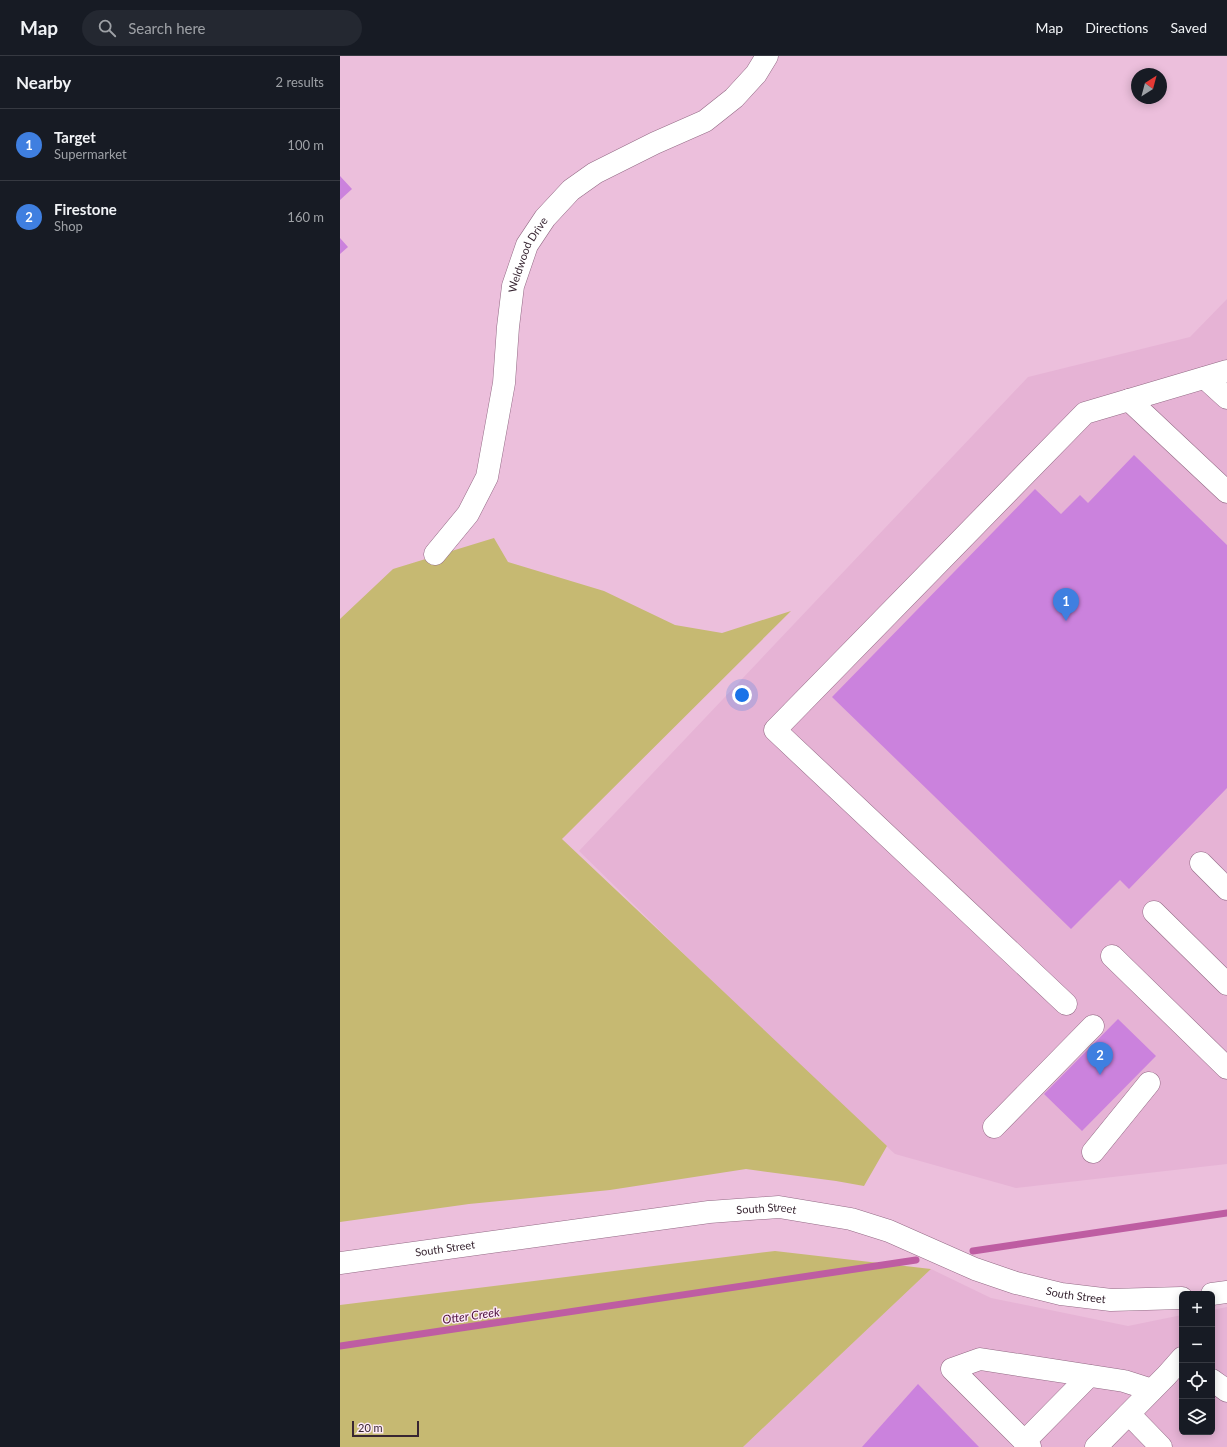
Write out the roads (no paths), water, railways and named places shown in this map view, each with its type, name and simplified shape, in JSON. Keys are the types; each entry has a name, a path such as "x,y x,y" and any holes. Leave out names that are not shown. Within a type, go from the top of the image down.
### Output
{"street":[{"name":"Weldwood Drive","path":"435,554 468,514 487,477 504,383 513,286 527,245 534,234 545,218 571,190 595,173 655,143 705,121 738,93 756,74 767,56"},
{"path":"1066,1004 775,730 1085,413 1227,371"},
{"path":"1205,378 1227,398"},
{"path":"1129,400 1227,492"},
{"path":"1201,863 1227,889"},
{"path":"1154,912 1227,984"},
{"path":"1112,956 1227,1068"},
{"path":"994,1128 1093,1026"},
{"path":"1093,1152 1148,1083"},
{"name":"South Street","path":"340,1263 709,1212 778,1207 851,1219 889,1231 975,1269 1016,1283 1061,1294 1111,1300 1179,1298"},
{"path":"1215,1294 1227,1292"},
{"path":"1089,1376 1027,1444 952,1369 980,1359 1089,1376 1124,1382 1152,1390"},
{"path":"1096,1447 1179,1361"},
{"path":"1215,1382 1227,1391"},
{"path":"1129,1414 1161,1447"}],"waterway":[{"path":"973,1251 1227,1213"},
{"name":"Otter Creek","path":"340,1346 916,1260"}],"place":[{"name":"Target","path":"1066,621"},
{"name":"Firestone","path":"1100,1075"}]}
